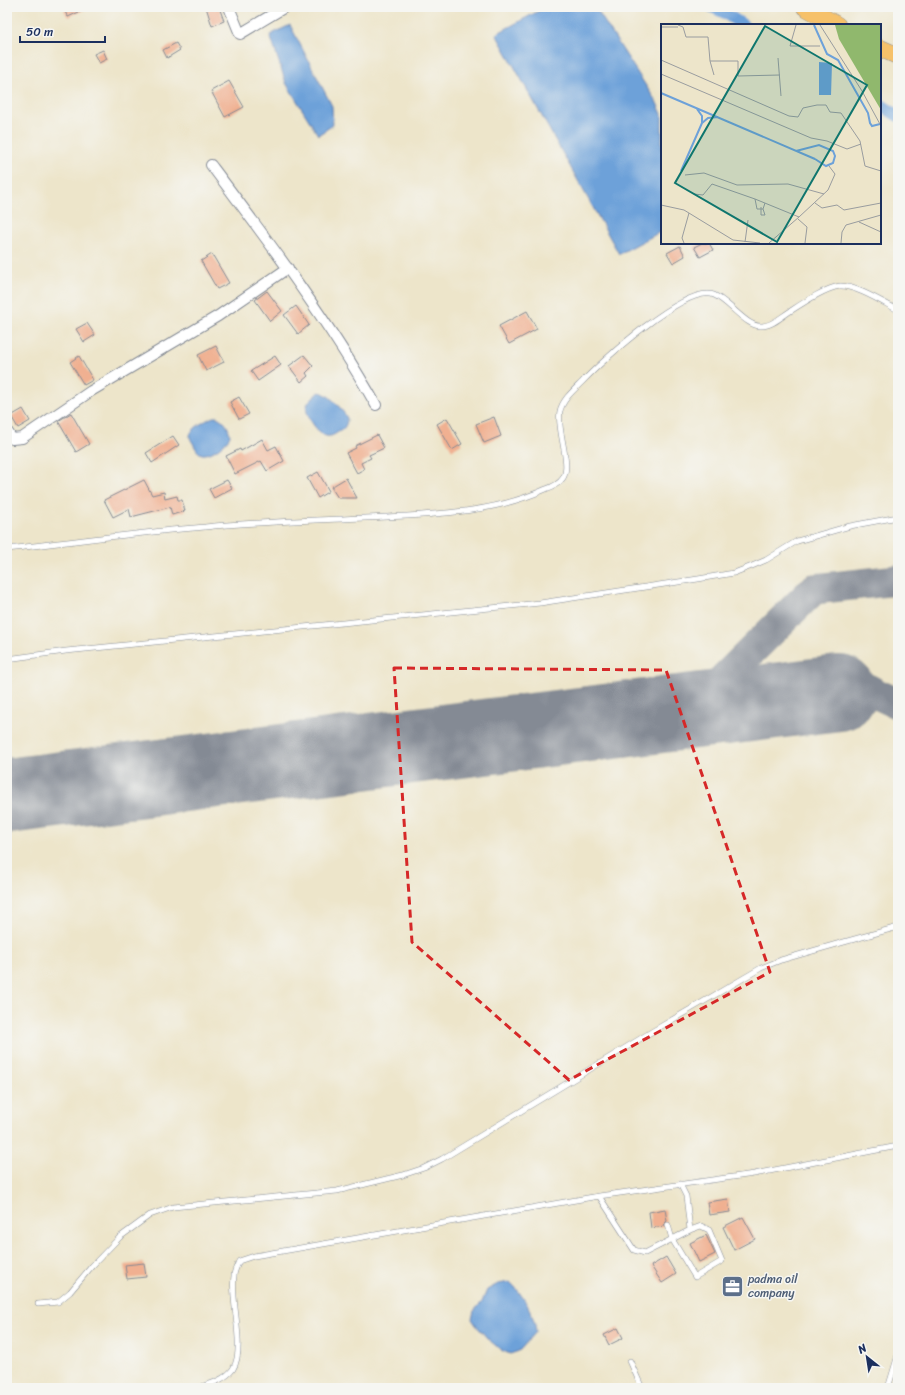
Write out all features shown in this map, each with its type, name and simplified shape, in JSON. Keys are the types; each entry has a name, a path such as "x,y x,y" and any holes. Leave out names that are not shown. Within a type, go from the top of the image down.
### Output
{"highway":[{"path":"805,7 835,24"},
{"path":"881,48 898,56"}],"street":[{"path":"229,7 240,34 285,7"},
{"path":"211,164 288,268 342,348 376,405"},
{"path":"7,431 12,439 22,438 91,392 218,316 288,268"}],"lane":[{"path":"7,550 205,526 440,514 502,504 546,490 557,484 563,478 566,473 566,462 559,419 563,403 590,373 622,345 649,323 686,301 707,294 714,295 751,324 757,326 771,324 826,291 842,286 857,290 898,310"},
{"path":"7,659 66,651 540,602 698,579 734,573 766,560 797,541 850,526 898,517"},
{"path":"38,1304 58,1302 70,1292 92,1266 120,1237 150,1215 173,1207 337,1191 403,1175 424,1168 442,1159 653,1031 761,968 781,960 898,927"},
{"path":"198,1388 224,1377 232,1369 236,1360 238,1348 233,1277 239,1262 242,1260 254,1256 599,1196 754,1174 898,1146"},
{"path":"680,1184 686,1196 690,1230"},
{"path":"599,1196 634,1250 645,1253 672,1239 690,1230 701,1226 709,1230 722,1261 694,1277 672,1239 668,1225"},
{"path":"888,1388 898,1355"},
{"path":"630,1361 642,1388"}],"highlighted area":[{"path":"394,668 666,670 770,972 569,1080 412,942"}],"water":[{"path":"546,7 595,7 657,103 661,112 661,232 619,254 496,34"},
{"path":"290,25 332,106 333,125 318,135 286,83 270,35"},
{"path":"319,392 331,398 339,406 347,418 344,427 332,436 326,436 319,432 312,423 308,414 307,410 310,400"},
{"path":"213,417 217,417 224,422 228,427 230,436 226,442 214,451 202,454 198,452 190,439 190,434 199,425"},
{"path":"510,1282 519,1292 527,1305 535,1325 536,1332 519,1351 510,1354 501,1350 488,1339 472,1319 474,1311 482,1302 487,1290 498,1284"}],"building":[{"path":"69,7 90,7 68,17 64,10"},
{"path":"206,7 219,7 224,21 212,26"},
{"path":"176,43 180,50 167,58 163,50"},
{"path":"103,50 107,59 99,63 94,54"},
{"path":"229,81 244,107 225,117 211,91"},
{"path":"700,244 710,244 713,250 700,257 694,247"},
{"path":"680,246 685,256 673,263 667,253"},
{"path":"212,254 229,283 217,289 201,261"},
{"path":"267,291 282,311 270,321 255,300"},
{"path":"296,306 309,325 298,334 284,315"},
{"path":"527,311 537,329 509,344 499,326"},
{"path":"87,323 95,335 84,342 76,329"},
{"path":"216,346 224,362 206,371 198,355"},
{"path":"304,355 313,366 306,373 308,376 301,382 289,366"},
{"path":"79,356 93,380 84,385 70,362"},
{"path":"275,356 281,365 258,381 251,371"},
{"path":"239,397 249,414 239,419 230,402"},
{"path":"23,409 30,421 18,428 11,416"},
{"path":"71,413 89,444 76,452 58,421"},
{"path":"494,417 501,436 484,443 476,424"},
{"path":"447,418 462,444 452,450 437,424"},
{"path":"377,435 384,448 369,455 371,458 361,463 364,469 357,473 346,453 356,448 355,446"},
{"path":"173,436 179,445 152,463 146,453"},
{"path":"262,439 268,450 276,446 284,461 267,471 261,461 235,474 226,456 240,449 241,451"},
{"path":"318,472 329,491 318,498 307,478"},
{"path":"346,478 357,498 338,498 331,487"},
{"path":"144,480 152,495 164,492 165,499 177,496 178,500 182,500 185,511 172,515 170,507 131,517 129,509 113,517 104,500"},
{"path":"227,480 232,488 214,498 209,489"},
{"path":"728,1199 730,1212 709,1215 707,1202"},
{"path":"665,1209 667,1221 664,1226 651,1228 649,1212"},
{"path":"743,1217 755,1239 734,1250 723,1227"},
{"path":"706,1235 715,1254 699,1262 690,1243"},
{"path":"666,1257 676,1274 662,1283 651,1266"},
{"path":"144,1263 146,1277 127,1279 125,1265"},
{"path":"618,1328 623,1338 609,1345 604,1335"}],"waterway":[{"path":"712,7 741,24"},
{"path":"881,105 898,116"}],"taxiway":[{"path":"684,712 700,702 814,589 898,580"},
{"path":"839,693 868,689 898,704"},
{"path":"7,801 32,793"}],"runway":[{"path":"7,796 839,693"}],"place":[{"name":"padma oil company","path":"733,1286"}]}
